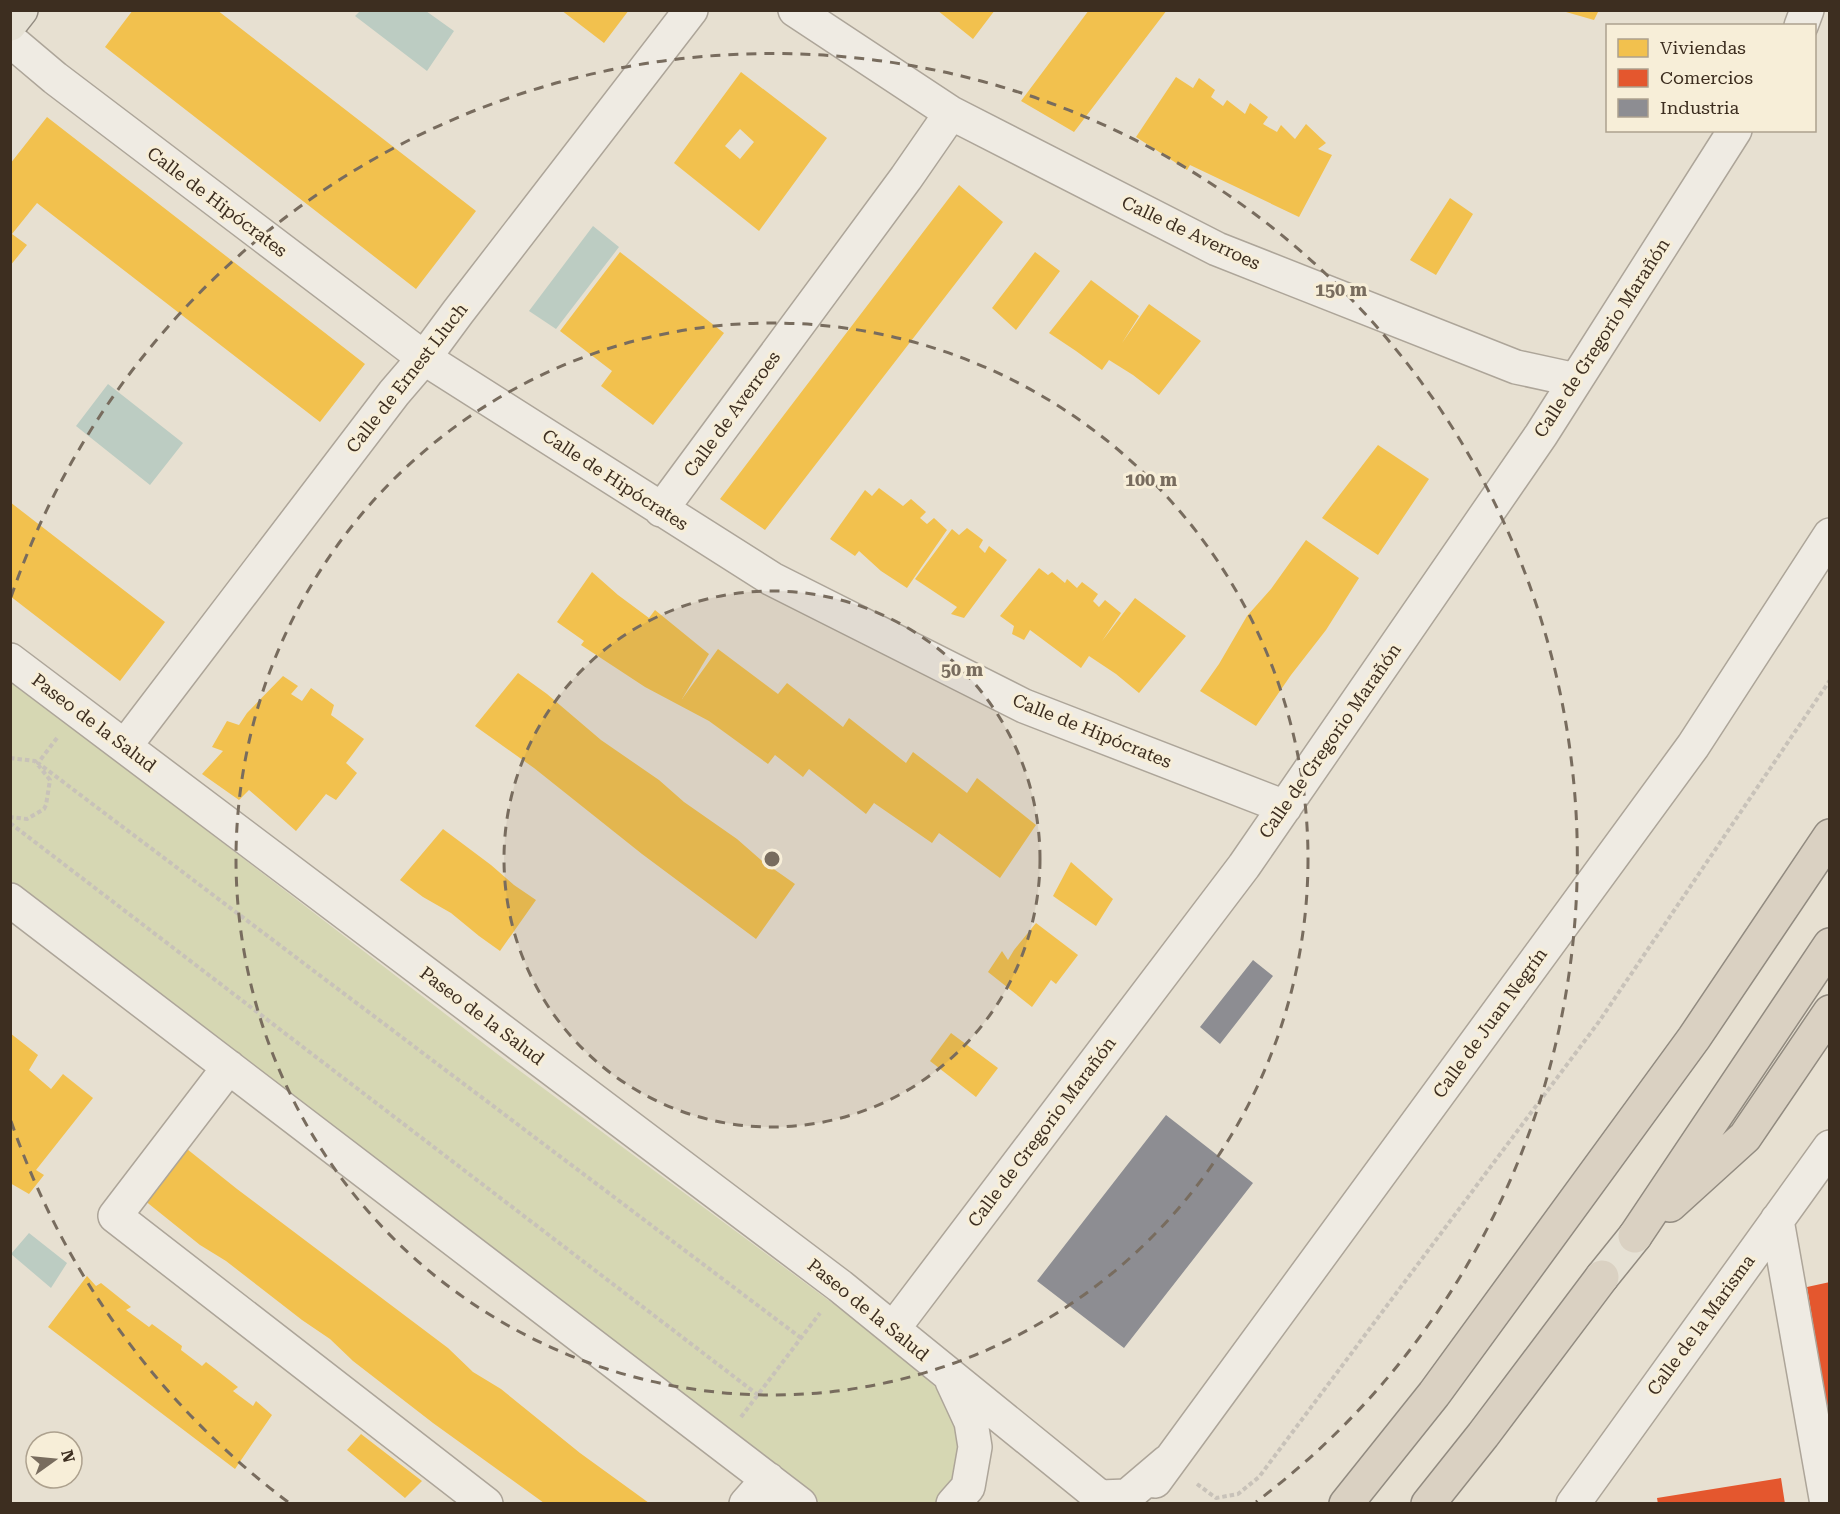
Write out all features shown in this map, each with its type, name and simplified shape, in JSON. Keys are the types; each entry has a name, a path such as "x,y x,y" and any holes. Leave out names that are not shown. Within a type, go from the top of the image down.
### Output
{"highway":[{"path":"1346,1503 1434,1394 1694,1038 1830,836"},
{"path":"1635,1236 1830,945"},
{"path":"1635,1236 1745,1137 1830,1012"},
{"path":"1428,1503 1483,1435 1602,1277"}],"main road":[{"path":"10,24 21,10"},
{"path":"1602,1277 1635,1236"}],"street":[{"name":"Calle de Ernest Lluch","path":"124,746 691,10"},
{"name":"Calle de Averroes","path":"795,10 951,113 1217,249 1516,367 1576,380"},
{"name":"Calle de Hipócrates","path":"10,40 55,78 424,358 772,579 1024,706 1285,807"},
{"name":"Calle de Averroes","path":"661,510 906,178 951,113"},
{"name":"Calle de Gregorio Marañón","path":"893,1329 1237,876 1541,435 1734,132"},
{"name":"Calle de Juan Negrín","path":"1140,1503 1167,1462 1693,746 1830,535"},
{"name":"Paseo de la Salud","path":"10,660 840,1286 950,1375 1080,1491 1100,1497 1127,1496 1167,1462"},
{"path":"10,900 800,1503"},
{"path":"229,1066 115,1216 486,1503"},
{"name":"Calle de la Marisma","path":"1573,1503 1830,1147"},
{"path":"1777,1220 1827,1503"},
{"name":"Paseo de la Salud","path":"950,1375 971,1422 975,1447 968,1487 953,1503"},
{"path":"746,1503 768,1479"}],"path":[{"path":"1167,1462 1216,1498 1238,1494 1259,1477 1598,1023 1830,680"},
{"path":"38,763 77,711"},
{"path":"10,758 35,760 801,1338"},
{"path":"10,817 27,819 44,809 50,780 38,763"},
{"path":"10,823 758,1395"},
{"path":"721,1443 840,1286"}],"green space":[{"path":"10,679 496,1053 886,1343 949,1399 959,1427 959,1475 943,1503 820,1503 390,1170 11,881"}],"shaded area":[{"path":"360,11 426,11 454,31 427,71 355,16"},
{"path":"593,226 619,247 556,329 529,311"},
{"path":"108,384 183,443 150,485 76,426"},
{"path":"29,1233 67,1263 51,1288 11,1254"}],"building: Viviendas":[{"path":"133,10 217,10 476,211 416,289 105,47"},
{"path":"561,10 629,10 604,43"},
{"path":"937,10 995,10 973,39"},
{"path":"1089,10 1167,10 1074,132 1021,101"},
{"path":"1559,10 1599,10 1594,20"},
{"path":"741,72 827,138 759,231 674,163","holes":["740,129 754,142 740,159 725,146"]},
{"path":"1176,77 1193,88 1199,78 1215,90 1211,97 1223,106 1227,100 1245,114 1250,103 1268,117 1263,124 1277,132 1281,125 1295,139 1306,124 1326,143 1318,149 1332,155 1299,217 1190,165 1187,170 1136,137"},
{"path":"47,117 365,364 320,422 37,203 12,234 27,245 10,266 10,164"},
{"path":"959,185 1003,222 765,530 720,499"},
{"path":"1450,198 1473,214 1436,275 1410,260"},
{"path":"620,252 724,333 653,425 601,386 612,371 560,331"},
{"path":"1035,252 1060,271 1016,330 992,308"},
{"path":"1091,280 1139,316 1122,343 1149,304 1201,341 1159,395 1109,360 1102,370 1049,333"},
{"path":"1378,445 1429,479 1378,555 1322,518"},
{"path":"879,488 903,506 911,499 926,512 920,518 927,524 934,518 947,530 907,588 881,571 859,551 855,556 830,539 865,490 872,496"},
{"path":"10,502 165,622 120,681 10,596"},
{"path":"967,528 983,540 979,547 985,553 989,546 1007,560 964,618 951,614 957,607 915,579 952,529 959,535"},
{"path":"1306,540 1359,578 1326,630 1256,726 1200,691 1247,616 1271,589"},
{"path":"1039,568 1048,575 1052,572 1065,583 1067,579 1077,588 1082,582 1098,594 1093,601 1099,607 1105,600 1121,613 1102,641 1135,598 1186,636 1139,693 1089,656 1081,668 1030,630 1024,640 1012,634 1014,626 1000,616"},
{"path":"592,572 649,618 655,610 709,654 682,699 718,649 778,694 787,683 843,727 849,718 906,763 913,752 967,793 977,778 1036,825 1000,878 939,833 932,843 874,803 866,814 809,769 803,777 775,755 768,764 709,721 645,687 581,645 584,641 557,622"},
{"path":"518,673 547,694 601,740 659,780 684,802 795,884 756,939 642,854 534,768 475,726"},
{"path":"283,676 298,686 291,694 302,701 311,688 334,705 331,715 364,739 346,763 357,773 336,800 326,794 296,831 249,790 239,800 202,774 223,751 212,747 227,721 239,725 247,713"},
{"path":"443,829 536,900 500,951 451,913 400,880"},
{"path":"1071,862 1113,899 1096,926 1053,896"},
{"path":"1036,923 1078,955 1056,984 1051,980 1032,1007 988,972 1002,951 1008,960"},
{"path":"10,1033 38,1055 29,1070 51,1089 63,1074 93,1098 36,1170 44,1175 29,1194 10,1183"},
{"path":"951,1033 998,1068 976,1097 930,1061"},
{"path":"187,1149 448,1348 473,1372 501,1389 580,1453 649,1503 544,1503 433,1423 353,1361 330,1339 226,1261 200,1245 144,1200"},
{"path":"87,1276 96,1286 101,1283 131,1307 126,1310 149,1327 152,1324 182,1346 181,1350 202,1366 206,1362 238,1387 233,1391 253,1406 256,1401 272,1415 235,1469 48,1327"},
{"path":"361,1434 422,1481 405,1498 347,1450"}],"building: Comercios":[{"path":"1830,1282 1830,1414 1828,1414 1807,1287"},
{"path":"1781,1478 1785,1504 1658,1504 1657,1498"}],"building: Industria":[{"path":"1253,960 1273,976 1220,1044 1200,1027"},
{"path":"1166,1115 1253,1183 1124,1348 1037,1281"}]}
